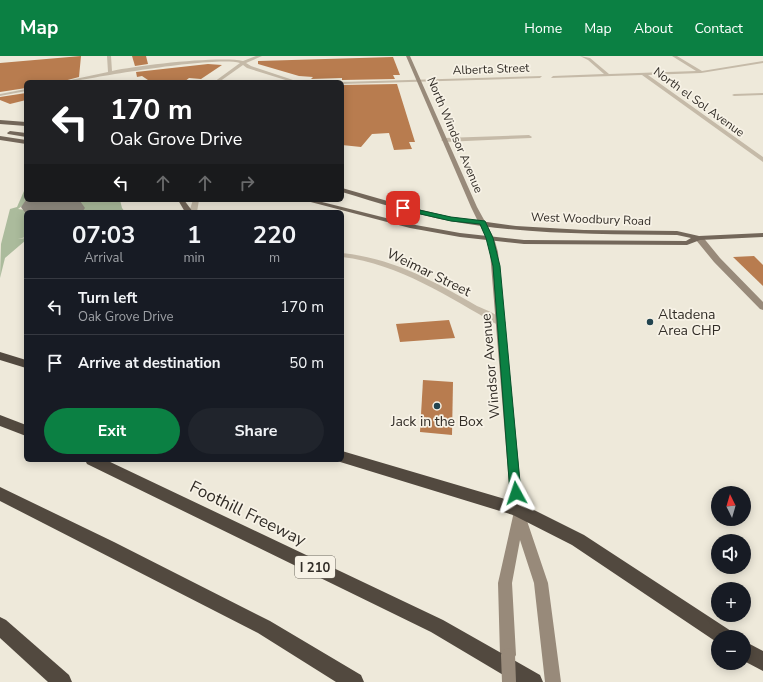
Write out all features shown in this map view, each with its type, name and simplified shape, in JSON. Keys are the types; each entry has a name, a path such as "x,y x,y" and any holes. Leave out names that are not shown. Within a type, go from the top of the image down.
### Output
{"highway":[{"path":"0,356 24,363"},
{"path":"0,420 24,431"},
{"path":"344,458 518,513 578,540 714,630"},
{"name":"Foothill Freeway","path":"96,462 437,626 533,682"},
{"path":"0,494 108,547 264,627 354,682"},
{"path":"0,626 62,682"},
{"path":"751,654 763,662"}],"main road":[{"path":"0,118 24,118"},
{"path":"0,122 24,124"},
{"path":"0,132 24,134"},
{"path":"0,138 24,142"},
{"name":"West Woodbury Road","path":"344,191 403,208 451,219 543,230 677,232 699,238 763,235"},
{"name":"West Woodbury Road","path":"314,202 410,226 524,242 687,243 699,238"}],"street":[{"path":"109,56 110,72"},
{"path":"219,80 242,62 260,56"},
{"name":"North Windsor Avenue","path":"408,56 474,207 483,223"},
{"path":"582,56 589,59 608,75"},
{"path":"674,56 701,72"},
{"path":"72,80 188,57 234,58 249,67 291,80"},
{"path":"553,77 701,72 763,62"},
{"name":"North el Sol Avenue","path":"643,74 763,160"},
{"name":"Alberta Street","path":"344,84 540,77"},
{"path":"0,95 24,90"},
{"path":"734,95 763,94"},
{"path":"444,140 529,137"},
{"name":"Windsor Avenue","path":"483,223 490,238 496,266 518,513"},
{"path":"699,238 717,260 763,307"},
{"name":"Weimar Street","path":"344,255 372,259 392,267 428,283 501,323"},
{"path":"509,682 506,582 518,513"},
{"path":"518,513 541,582 553,682"}],"green space":[{"path":"24,191 24,202 27,202 18,209 26,210 24,210 24,238 18,239 24,238 24,242 5,258 0,278 1,244 10,209 17,207"},
{"path":"27,202 70,202 67,206 63,207 39,205 41,203"},
{"path":"79,202 120,202 124,210 72,210"},
{"path":"36,208 62,210 34,210"}],"building":[{"path":"81,56 79,77 68,80 24,80 24,88 0,92 0,63"},
{"path":"132,56 146,56 148,64 135,66"},
{"path":"393,57 400,75 393,75 395,79 311,79 313,77 299,76 258,64 258,61"},
{"path":"208,64 222,65 201,79 189,78 186,80 148,80 142,76 137,77 136,72"},
{"path":"397,84 415,142 409,142 412,149 394,150 389,133 372,134 361,147 344,145 344,85"},
{"path":"24,93 24,100 10,104 0,100 0,97"},
{"path":"754,256 763,265 763,286 733,257"},
{"path":"449,320 455,338 400,342 396,324"},
{"path":"423,380 453,382 452,435 420,432"}],"taxiway":[{"path":"37,207 69,208"}],"place":[{"name":"Altadena Area CHP","path":"650,322"},
{"name":"Jack in the Box","path":"437,406"}],"route":[{"path":"403,208 451,219 483,223 490,238 496,266 516,493"}]}
